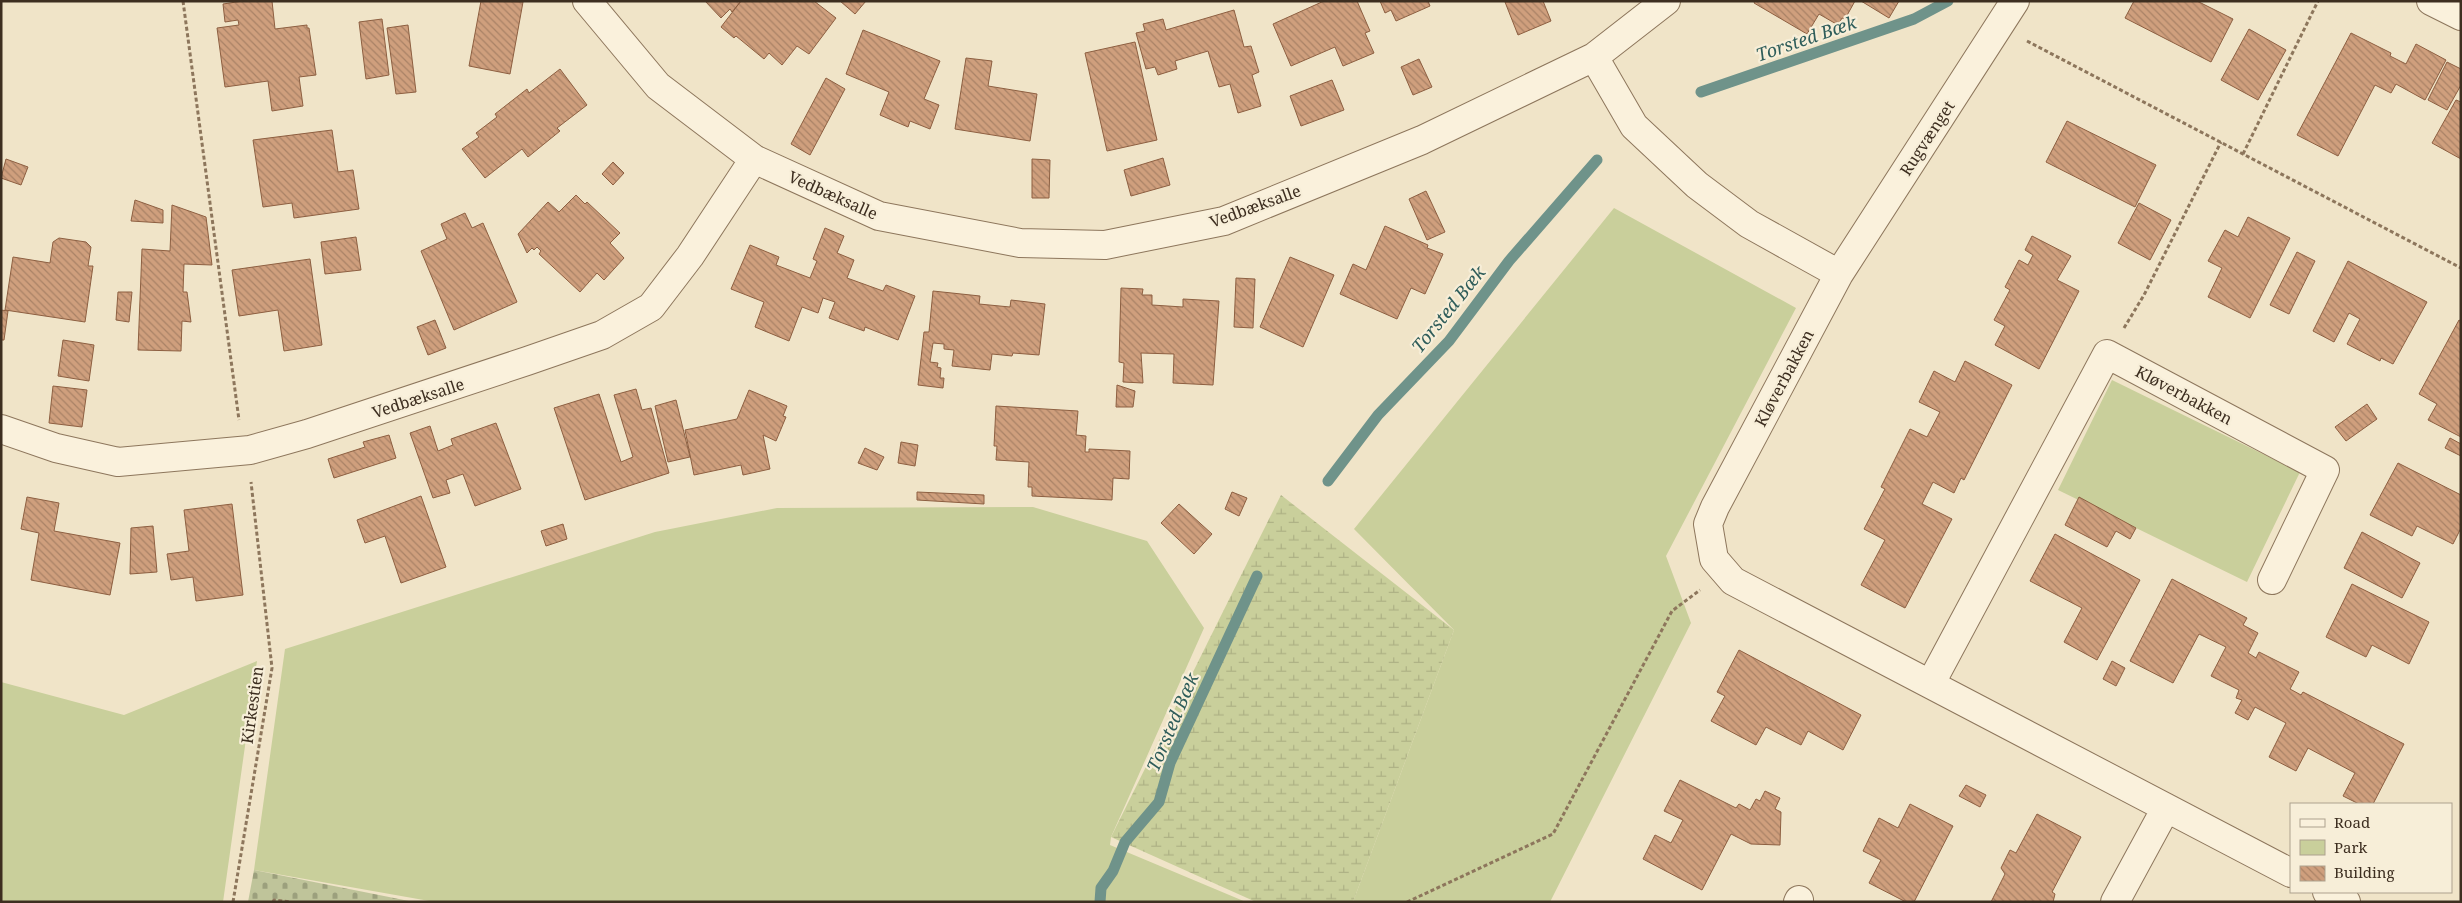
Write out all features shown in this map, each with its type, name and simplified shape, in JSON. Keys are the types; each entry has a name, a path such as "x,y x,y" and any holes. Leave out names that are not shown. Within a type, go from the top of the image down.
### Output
{"street":[{"name":"Vedbæksalle","path":"587,1 658,86 754,160 878,216 1020,243 1105,245 1224,221 1422,140 1594,57 1666,1"},
{"name":"Rugvænget","path":"1839,274 2015,1"},
{"path":"2431,1 2461,16"},
{"path":"1594,57 1634,126 1697,185 1749,224 1839,274"},
{"name":"Vedbæksalle","path":"1,429 56,448 118,462 250,450 335,425 602,335 650,307 690,256 754,160"},
{"name":"Kløverbakken","path":"1839,274 1715,507 1708,524 1714,559 1733,581 2290,872"},
{"path":"1931,683 2107,354"},
{"name":"Kløverbakken","path":"2107,354 2325,470 2272,580"},
{"path":"2115,902 2166,808"},
{"path":"2329,893 2346,902"}],"path":[{"name":"Kirkestien","path":"182,1 239,420 250,450 251,487 272,668 233,902"},
{"path":"2243,154 2318,1"},
{"path":"1998,26 2461,268"},
{"path":"2107,354 2144,295 2221,142"},
{"path":"1408,902 1552,834 1672,611 1724,571"},
{"path":"273,902 274,900 290,902"}],"green space":[{"path":"1614,208 1796,308 1666,556 1691,623 1550,902 1353,902 1454,630 1354,529"},
{"path":"2112,380 2300,472 2247,582 2058,490"},
{"path":"1281,495 1454,630 1353,902 1256,902 1111,837"},
{"path":"1033,507 1147,541 1204,628 1111,837 1110,845 1246,902 435,902 254,870 285,649 655,532 777,508"},
{"path":"257,661 223,902 1,902 1,682 124,715"},
{"path":"254,870 414,902 248,902"}],"building":[{"path":"243,1 272,1 275,29 307,25 307,28 309,28 316,75 299,77 303,106 272,111 268,81 225,87 217,28 239,25 238,20 225,22 223,4"},
{"path":"481,1 523,2 510,74 469,66"},
{"path":"705,1 741,1 732,12 730,9 721,18"},
{"path":"741,1 814,1 836,18 809,54 797,46 782,65 769,53 764,59 736,36 734,38 721,27"},
{"path":"840,1 866,1 855,14"},
{"path":"1324,1 1357,1 1370,31 1365,33 1374,53 1343,66 1335,47 1291,66 1273,24"},
{"path":"1380,1 1428,1 1430,6 1396,21 1391,10 1385,13"},
{"path":"1543,1 1551,21 1518,35 1505,2"},
{"path":"1755,1 1855,1 1845,19 1842,18 1838,25 1819,14 1807,34 1754,3"},
{"path":"1861,1 1899,1 1889,18"},
{"path":"2134,1 2197,1 2233,19 2211,62 2125,18"},
{"path":"1234,10 1244,47 1251,46 1259,72 1252,75 1261,106 1238,113 1230,84 1219,87 1208,51 1175,61 1177,69 1158,75 1155,67 1146,69 1136,33 1145,31 1143,24 1163,19 1166,30"},
{"path":"382,19 389,75 366,79 359,22"},
{"path":"408,25 416,92 396,94 387,28"},
{"path":"2249,29 2286,50 2258,100 2221,80"},
{"path":"863,30 940,61 924,99 939,105 930,129 910,121 908,127 880,115 889,92 846,74"},
{"path":"2351,33 2391,53 2390,56 2406,64 2416,44 2446,60 2425,100 2396,84 2391,93 2375,85 2338,156 2297,135"},
{"path":"1135,42 1157,140 1107,151 1085,53"},
{"path":"966,58 992,61 988,86 1037,94 1030,141 955,129"},
{"path":"1419,59 1432,87 1413,95 1401,67"},
{"path":"2447,62 2461,69 2461,85 2447,110 2428,100"},
{"path":"560,69 587,105 557,128 560,131 528,157 522,149 485,178 462,149 479,137 476,133 497,117 495,114 527,89 529,93"},
{"path":"826,78 845,89 810,155 791,144"},
{"path":"1332,80 1344,110 1301,126 1290,96"},
{"path":"2456,100 2461,102 2461,159 2432,143"},
{"path":"2067,121 2156,165 2135,207 2046,162"},
{"path":"332,130 338,172 353,170 359,209 294,218 292,203 263,207 253,140"},
{"path":"1163,158 1170,185 1131,196 1124,170"},
{"path":"6,159 28,167 21,185 1,178"},
{"path":"1032,159 1050,160 1049,198 1032,198"},
{"path":"613,162 624,173 613,185 602,174"},
{"path":"1426,191 1445,232 1427,240 1409,199"},
{"path":"576,195 585,204 587,202 620,233 610,243 624,258 604,280 597,273 580,292 539,254 541,251 537,247 534,250 532,248 527,253 518,234 548,202 559,212"},
{"path":"135,200 163,210 163,223 131,221"},
{"path":"2139,203 2171,220 2150,260 2118,243"},
{"path":"172,205 206,217 212,265 184,264 183,292 187,292 191,322 182,321 181,351 138,350 142,249 170,251"},
{"path":"465,213 472,228 483,223 517,302 454,330 421,251 447,239 441,224"},
{"path":"2248,217 2290,238 2250,318 2208,297 2222,268 2208,261 2225,230 2238,237"},
{"path":"1385,226 1428,245 1427,248 1443,254 1425,294 1411,288 1397,319 1340,294 1353,264 1366,270"},
{"path":"825,228 844,236 837,253 854,260 847,278 883,291 886,285 915,296 898,340 865,327 864,331 829,318 835,302 823,298 818,313 802,307 789,341 755,327 764,302 731,289 750,245 779,257 776,265 810,278 817,261 813,259"},
{"path":"2032,236 2071,256 2057,280 2079,291 2039,369 1995,345 2005,326 1994,320 2010,290 2005,287 2019,260 2028,265 2033,255 2025,250"},
{"path":"356,237 361,270 325,274 321,242"},
{"path":"59,238 86,242 91,247 88,266 93,266 85,322 5,310 13,257 50,263 53,242"},
{"path":"2297,252 2315,261 2289,314 2270,305"},
{"path":"1290,257 1334,275 1303,347 1260,327"},
{"path":"310,259 322,345 284,351 278,310 239,316 232,270"},
{"path":"2348,261 2427,302 2393,364 2381,358 2380,361 2347,344 2360,319 2349,313 2334,342 2313,331"},
{"path":"1236,278 1255,279 1253,328 1234,327"},
{"path":"1121,288 1143,289 1142,295 1152,295 1152,305 1183,307 1183,299 1219,301 1213,385 1173,383 1174,354 1141,353 1143,383 1123,382 1124,363 1119,362"},
{"path":"933,291 980,296 979,304 1010,307 1011,300 1045,304 1039,355 1013,353 1012,356 992,354 990,370 952,366 954,350 944,349 944,344 933,343 930,362 938,363 937,367 941,368 940,378 944,378 943,388 918,385 924,332 929,332"},
{"path":"118,292 132,292 129,322 116,320"},
{"path":"1,310 8,311 4,340 1,340"},
{"path":"435,320 446,348 428,355 417,327"},
{"path":"2459,320 2461,321 2461,437 2428,420 2437,404 2419,394"},
{"path":"63,340 94,345 89,381 58,376"},
{"path":"1965,361 2012,385 1964,480 1961,478 1954,493 1933,482 1922,504 1952,519 1905,608 1861,585 1885,540 1864,529 1885,489 1881,487 1910,429 1927,437 1940,412 1919,402 1934,371 1955,382"},
{"path":"1117,385 1135,391 1133,407 1116,407"},
{"path":"53,386 87,390 82,427 49,423"},
{"path":"636,389 642,410 651,408 669,473 585,500 554,408 599,394 621,462 633,457 614,395"},
{"path":"749,390 787,406 783,416 786,417 776,441 763,435 770,469 743,475 741,465 694,475 685,430 737,419"},
{"path":"676,400 690,457 668,462 655,406"},
{"path":"2367,404 2377,419 2346,441 2335,427"},
{"path":"996,406 1078,411 1076,435 1086,436 1085,452 1089,452 1089,449 1130,451 1129,479 1113,478 1112,500 1032,496 1032,487 1028,487 1029,462 996,460 997,446 994,446"},
{"path":"496,423 521,489 475,506 463,474 446,480 450,493 433,498 410,433 430,426 438,451 453,445 451,439"},
{"path":"389,435 396,458 334,478 328,459 365,447 363,442"},
{"path":"2450,438 2461,444 2461,456 2445,448"},
{"path":"901,442 918,445 915,466 898,463"},
{"path":"865,448 884,457 877,470 858,463"},
{"path":"2398,463 2461,495 2461,528 2453,544 2417,526 2412,536 2370,515"},
{"path":"917,492 984,495 984,504 917,500"},
{"path":"1232,492 1247,498 1239,516 1225,509"},
{"path":"421,496 446,567 401,583 385,536 365,543 357,520"},
{"path":"27,497 59,503 54,531 120,543 110,595 31,580 39,533 21,529"},
{"path":"2079,497 2136,528 2130,539 2116,531 2107,547 2065,525"},
{"path":"232,504 243,595 196,601 193,577 171,580 167,554 189,551 184,510"},
{"path":"1179,504 1212,534 1194,554 1161,523"},
{"path":"563,524 567,539 546,546 541,531"},
{"path":"153,526 157,572 130,574 131,528"},
{"path":"2362,532 2420,563 2402,598 2344,568"},
{"path":"2055,534 2140,580 2097,660 2064,642 2082,608 2030,581"},
{"path":"2172,579 2247,618 2243,625 2258,633 2248,653 2256,658 2259,652 2299,672 2290,689 2301,695 2303,692 2404,744 2374,803 2357,803 2343,796 2355,773 2308,748 2296,771 2269,757 2286,723 2255,707 2248,720 2235,713 2242,700 2236,698 2239,690 2211,676 2226,647 2199,634 2173,683 2130,661"},
{"path":"2352,584 2429,622 2409,664 2372,645 2366,657 2326,637"},
{"path":"1739,650 1861,715 1843,750 1808,731 1801,745 1766,727 1756,745 1711,721 1725,696 1717,692"},
{"path":"2112,661 2125,668 2116,686 2103,679"},
{"path":"1680,780 1736,808 1739,804 1750,810 1756,799 1760,801 1765,791 1780,798 1775,809 1781,812 1780,845 1751,844 1731,834 1702,890 1643,859 1655,835 1671,843 1683,820 1664,811"},
{"path":"1966,785 1986,795 1980,807 1959,796"},
{"path":"1910,804 1953,826 1914,902 1906,902 1869,883 1881,860 1863,851 1879,818 1898,828"},
{"path":"2037,814 2081,837 2052,892 2055,894 2053,902 1991,902 2005,874 2001,868 2010,850 2016,853"}],"waterway":[{"name":"Torsted Bæk","path":"1701,92 1914,19 1948,1"},
{"name":"Torsted Bæk","path":"1328,481 1378,415 1449,341 1509,261 1597,160"},
{"name":"Torsted Bæk","path":"1100,902 1101,888 1113,871 1125,842 1159,802 1170,763 1257,576"}]}
